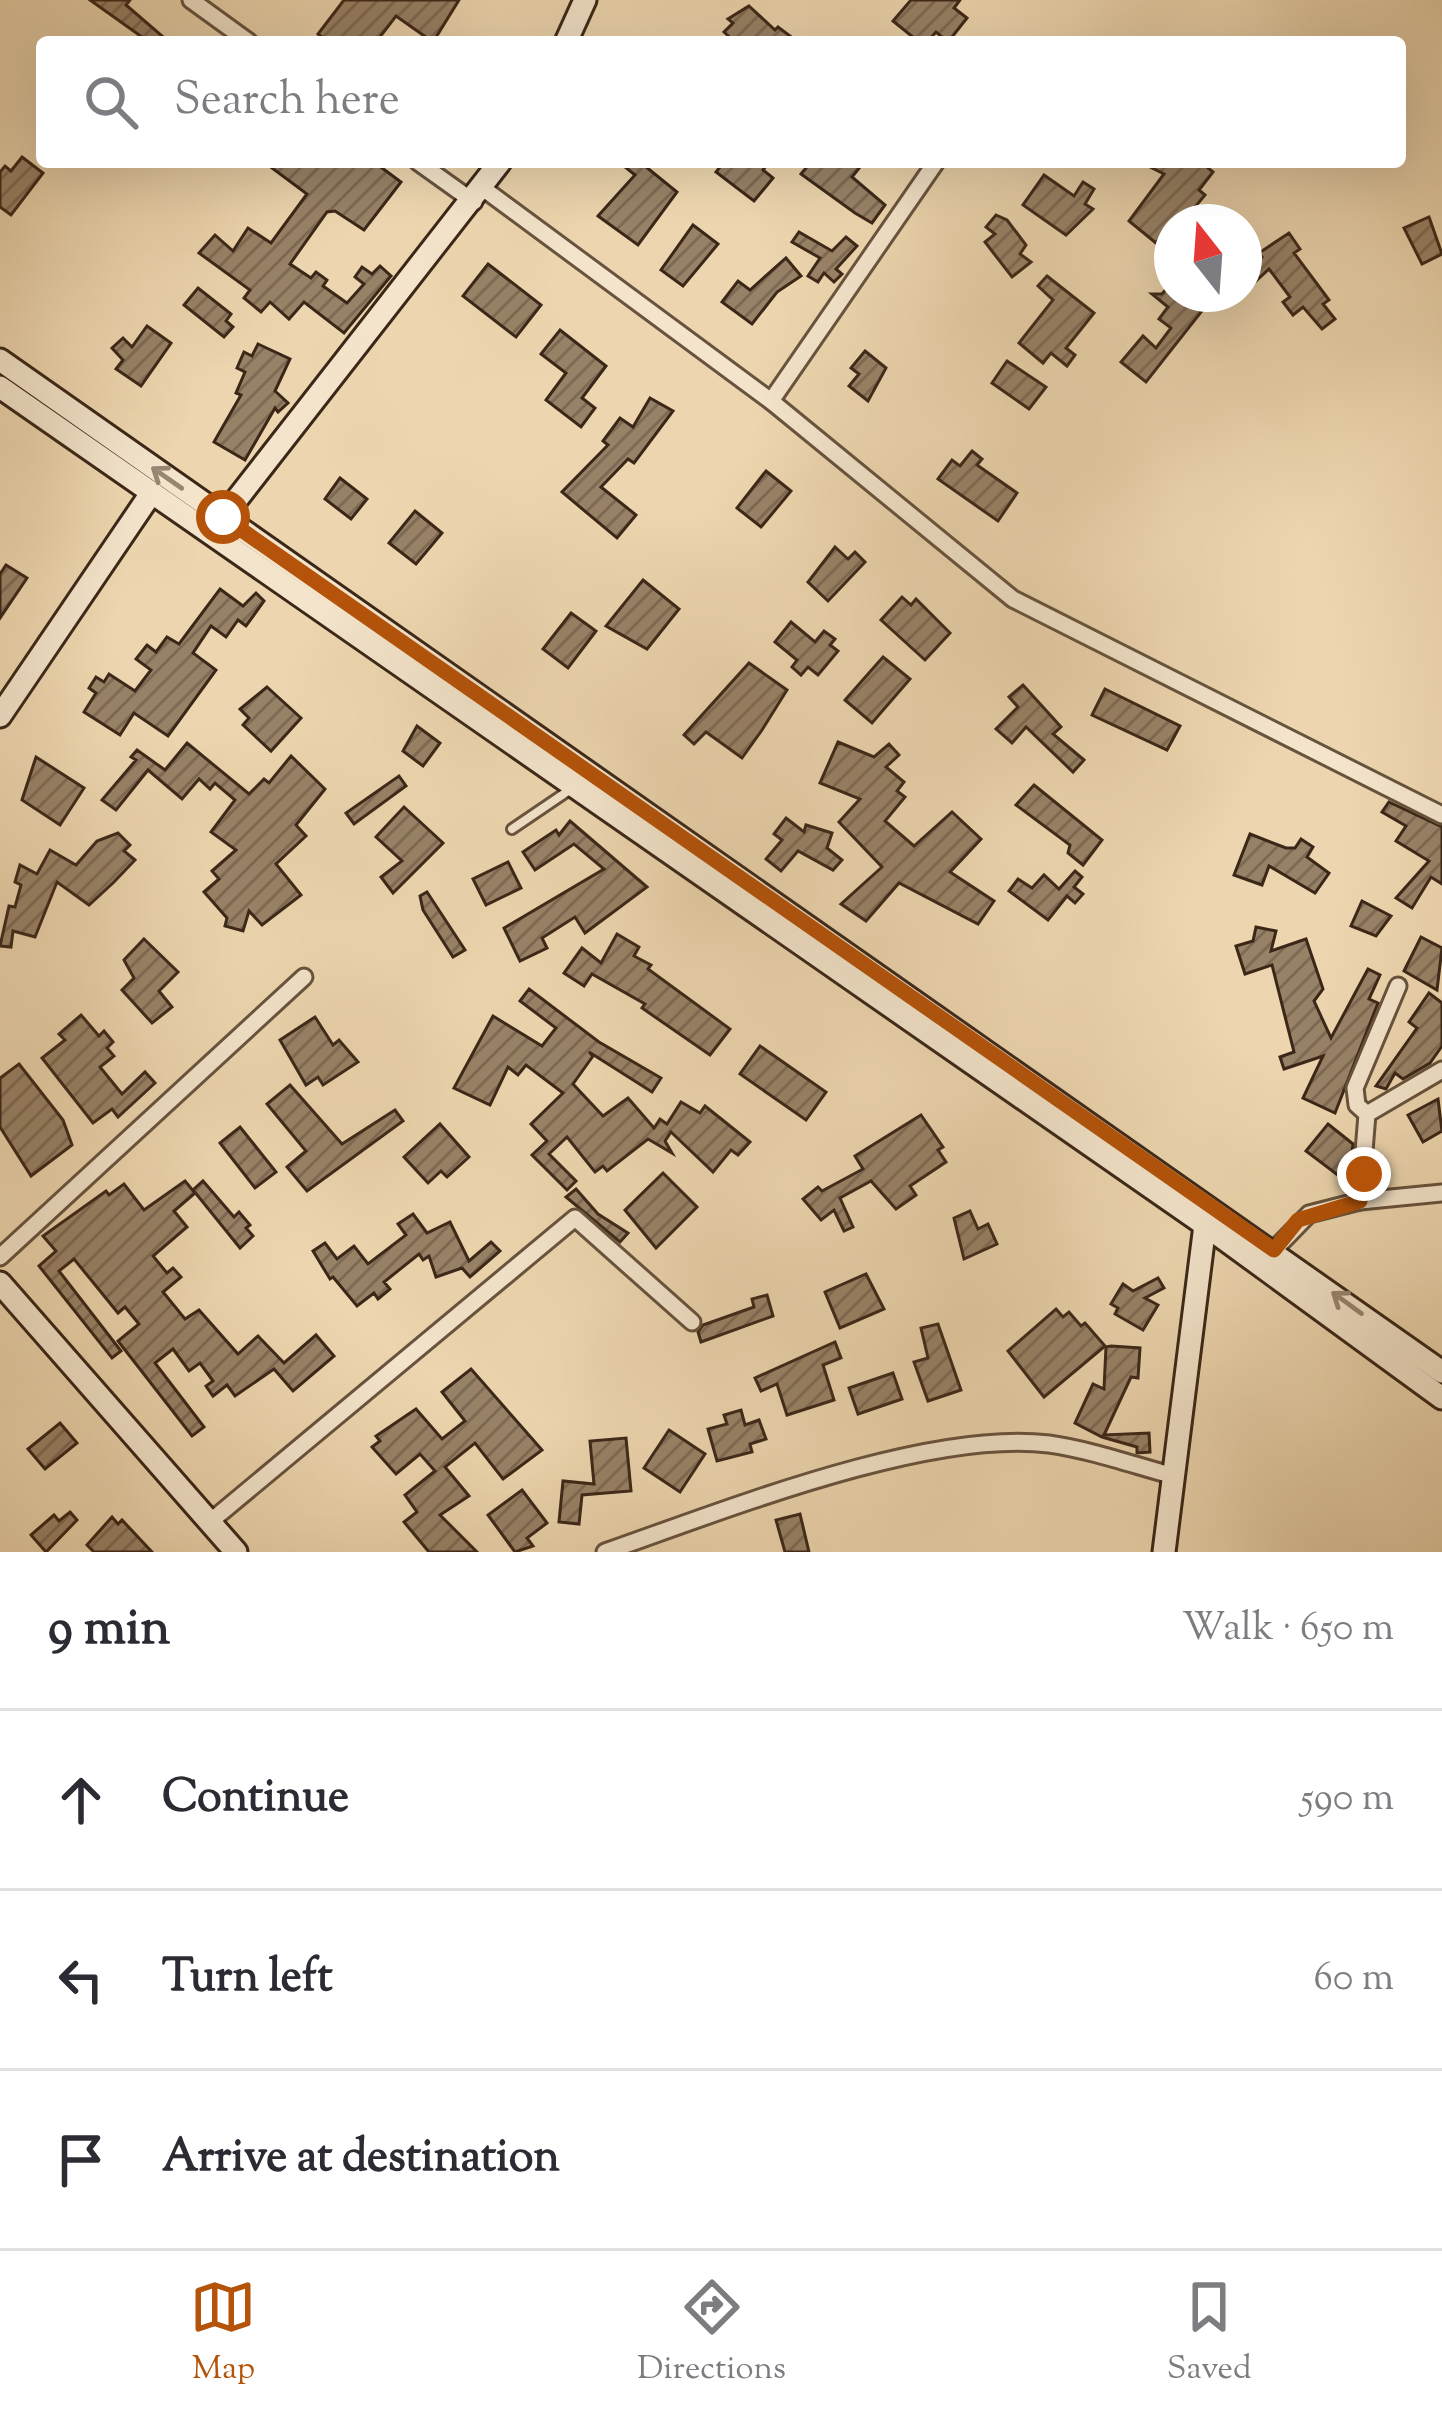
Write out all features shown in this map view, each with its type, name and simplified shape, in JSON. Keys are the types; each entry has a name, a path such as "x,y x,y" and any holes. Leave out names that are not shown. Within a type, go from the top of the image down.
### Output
{"street":[{"path":"191,0 242,36"},
{"path":"569,36 585,0"},
{"path":"429,168 478,195 771,401 1013,599 1442,815"},
{"path":"223,517 496,168"},
{"path":"771,401 932,168"},
{"path":"0,361 223,517 572,788 1210,1217 1274,1250 1442,1372"},
{"path":"0,387 403,654 1210,1217 1442,1398"},
{"path":"0,716 152,492"},
{"path":"0,1257 304,977"},
{"path":"1367,1114 1357,1105 1355,1088 1398,986"},
{"path":"1367,1114 1442,1070"},
{"path":"1360,1201 1367,1114"},
{"path":"1274,1250 1298,1220 1360,1201 1442,1193"},
{"path":"1164,1552 1210,1217"},
{"path":"211,1521 575,1218 692,1322"},
{"path":"0,1282 236,1552"},
{"path":"605,1552 770,1495 887,1462 974,1447 1047,1444 1174,1476"}],"lane":[{"path":"512,830 572,788"}],"building":[{"path":"90,0 130,0 126,5 162,36 141,36"},
{"path":"344,0 459,0 437,36 424,36 396,16 381,36 318,34"},
{"path":"911,0 960,0 954,8 967,18 953,36 936,32 912,36 893,21"},
{"path":"749,6 775,30 778,27 790,36 728,36 724,32 733,23 728,19"},
{"path":"22,157 43,173 11,215 0,207 0,172 5,166 11,171"},
{"path":"272,168 382,168 401,182 364,230 335,211 327,212 290,264 311,278 316,272 327,280 323,286 347,303 364,284 355,277 362,267 372,274 380,266 391,276 344,333 304,302 289,319 270,302 261,312 244,298 250,290 199,253 215,235 233,251 248,228 271,243 307,194"},
{"path":"626,168 647,168 677,192 638,245 598,216 635,175"},
{"path":"719,168 764,168 773,178 754,201 716,172"},
{"path":"806,168 859,168 852,177 885,205 872,223 801,174"},
{"path":"1152,168 1208,168 1213,172 1199,190 1205,195 1198,204 1154,204 1154,241 1129,221 1164,174"},
{"path":"1044,175 1074,196 1083,182 1094,189 1085,204 1093,209 1066,235 1023,205"},
{"path":"996,215 1007,220 1026,245 1020,254 1031,262 1012,277 985,242 995,234 986,227"},
{"path":"1429,217 1442,254 1422,264 1404,228"},
{"path":"693,225 718,244 683,286 661,270"},
{"path":"799,232 832,251 846,237 857,246 836,269 842,274 834,282 824,273 818,282 808,276 820,258 792,242"},
{"path":"1289,233 1300,249 1294,253 1329,300 1323,304 1335,319 1322,329 1303,307 1293,315 1283,302 1290,297 1269,269 1262,275 1262,251"},
{"path":"786,258 801,276 777,292 752,324 722,302 738,281 750,290"},
{"path":"488,264 541,305 516,337 463,296"},
{"path":"1047,276 1094,313 1066,348 1075,355 1067,366 1051,353 1043,363 1019,343 1053,300 1038,286"},
{"path":"198,288 231,314 226,321 233,327 224,337 184,305"},
{"path":"1164,312 1201,312 1146,382 1121,362 1143,336 1156,348 1171,328 1159,319"},
{"path":"147,326 171,343 141,386 116,369 123,360 112,348 123,338 132,347"},
{"path":"560,330 606,366 582,398 595,408 581,427 546,400 566,373 541,354"},
{"path":"258,344 290,359 275,391 288,403 278,412 275,408 245,460 214,442 241,395 236,393 245,372 237,368 244,352 252,356"},
{"path":"865,351 886,368 868,401 849,386 859,374 851,368"},
{"path":"1007,361 1046,387 1029,409 992,383"},
{"path":"650,398 673,411 634,463 628,459 601,487 636,515 617,538 562,492 608,445 603,441 620,418 633,427"},
{"path":"972,451 982,459 977,465 1017,493 998,521 938,479 952,460 960,466"},
{"path":"766,471 791,491 761,527 737,508"},
{"path":"340,478 367,499 351,519 325,499"},
{"path":"415,511 442,533 416,564 389,543"},
{"path":"835,547 848,559 855,552 865,562 828,601 808,582"},
{"path":"6,565 27,578 0,618 0,574"},
{"path":"643,580 679,609 647,649 606,626"},
{"path":"220,589 243,606 256,593 264,601 246,626 238,620 226,637 211,626 193,653 216,670 168,736 134,713 120,735 84,712 96,693 89,688 96,677 104,682 109,674 135,691 151,670 136,659 147,645 156,652 167,637 179,644"},
{"path":"902,597 911,605 916,599 950,633 925,660 881,620"},
{"path":"571,613 596,631 568,668 543,649"},
{"path":"791,622 815,642 824,631 835,639 830,645 838,651 818,675 808,667 801,675 792,667 797,660 775,642"},
{"path":"883,657 910,679 872,723 845,700"},
{"path":"749,663 787,690 762,730 742,758 706,732 694,744 684,735"},
{"path":"1023,685 1061,727 1053,734 1084,760 1073,772 1026,727 1012,743 996,729 1018,707 1009,697"},
{"path":"267,687 301,718 271,751 243,725 249,718 240,709"},
{"path":"1105,689 1180,726 1167,750 1092,715"},
{"path":"417,726 440,743 423,766 403,751"},
{"path":"838,742 874,757 889,744 899,755 886,767 904,782 897,791 905,797 885,821 914,846 952,812 981,839 950,872 994,901 978,924 899,883 866,921 841,904 882,867 839,822 860,799 820,783"},
{"path":"187,743 249,794 264,779 269,783 291,756 325,789 296,825 306,836 276,864 301,895 262,925 249,911 243,931 225,926 227,918 204,892 219,879 212,871 236,850 211,832 235,800 215,783 210,789 199,779 182,799 148,770 116,810 102,800 136,760 131,757 137,750 165,770"},
{"path":"36,757 84,788 60,825 22,800"},
{"path":"399,776 406,786 354,824 346,813"},
{"path":"1034,785 1102,840 1083,865 1068,853 1070,845 1016,805"},
{"path":"1389,802 1442,827 1442,884 1431,877 1412,908 1396,898 1429,861 1396,841 1406,826 1382,812"},
{"path":"404,807 443,843 393,893 381,877 402,861 376,837"},
{"path":"786,818 804,832 806,825 832,833 827,848 842,860 833,870 798,851 781,871 766,859 782,840 774,834"},
{"path":"570,821 647,887 585,933 575,917 542,938 547,948 520,961 504,928 604,869 574,844 535,870 523,852 556,830 559,835"},
{"path":"118,833 130,845 124,851 135,860 114,882 89,905 57,882 35,937 13,931 11,947 0,946 9,906 15,907 21,885 15,882 20,865 37,874 50,850 76,865 97,841"},
{"path":"1250,834 1286,848 1295,848 1301,839 1313,847 1307,857 1329,873 1315,893 1269,866 1262,885 1234,875"},
{"path":"508,862 521,888 486,905 473,879"},
{"path":"1075,871 1082,877 1074,887 1083,894 1075,903 1067,896 1048,920 1009,891 1018,879 1032,888 1044,875 1059,889"},
{"path":"427,892 465,950 453,957 423,910 420,896"},
{"path":"1362,901 1391,916 1376,936 1351,926"},
{"path":"1256,927 1276,931 1271,951 1306,939 1323,989 1314,1001 1331,1038 1368,969 1380,975 1369,999 1378,1003 1335,1113 1303,1098 1323,1056 1284,1069 1280,1057 1294,1052 1272,965 1245,974 1236,946 1253,941"},
{"path":"617,934 639,947 634,956 651,965 648,969 730,1029 710,1055 642,1008 645,1004 592,974 584,986 564,973 582,948 601,963"},
{"path":"1421,937 1442,948 1437,990 1404,971"},
{"path":"144,939 178,972 159,991 172,1007 152,1023 122,990 134,978 124,960"},
{"path":"529,989 599,1042 661,1078 652,1092 589,1052 593,1056 573,1084 603,1116 628,1098 654,1128 660,1119 667,1124 681,1102 700,1113 705,1106 750,1142 738,1155 731,1150 713,1172 671,1132 665,1141 672,1153 648,1139 607,1171 603,1166 595,1172 567,1137 549,1154 576,1181 567,1190 532,1155 547,1141 531,1124 563,1093 526,1065 518,1075 508,1067 490,1105 454,1088 493,1016 542,1046 556,1028 520,1001"},
{"path":"1429,993 1442,1003 1442,1046 1430,1063 1403,1079 1395,1073 1386,1089 1376,1086 1417,1028 1409,1022"},
{"path":"81,1015 99,1036 104,1031 113,1042 107,1048 114,1056 100,1067 122,1094 145,1072 155,1083 118,1117 112,1109 93,1123 42,1058 65,1040 59,1034"},
{"path":"315,1017 333,1045 339,1040 358,1062 323,1085 318,1077 306,1085 280,1040"},
{"path":"760,1046 826,1092 806,1120 740,1074"},
{"path":"19,1064 63,1120 72,1145 31,1176 0,1127 0,1078"},
{"path":"290,1085 342,1144 395,1110 403,1121 307,1191 287,1167 306,1151 267,1104"},
{"path":"1438,1099 1442,1131 1423,1142 1408,1115"},
{"path":"921,1115 943,1147 938,1150 946,1162 910,1186 916,1195 896,1209 871,1181 840,1198 853,1227 844,1231 834,1210 821,1220 803,1199 818,1187 822,1191 863,1169 855,1156"},
{"path":"440,1124 469,1157 447,1177 441,1171 428,1183 404,1157"},
{"path":"1328,1124 1353,1144 1351,1161 1339,1176 1306,1151"},
{"path":"240,1127 276,1172 255,1188 220,1143"},
{"path":"663,1173 697,1207 656,1248 625,1210"},
{"path":"185,1181 195,1193 174,1211 187,1227 153,1256 167,1273 173,1268 181,1277 163,1292 185,1319 199,1310 238,1354 258,1336 284,1363 316,1335 334,1356 293,1391 274,1369 235,1396 227,1385 213,1396 206,1386 213,1381 200,1363 189,1371 173,1349 155,1363 204,1427 192,1436 118,1341 139,1324 125,1307 118,1313 74,1259 59,1271 121,1351 112,1358 39,1266 56,1251 43,1236 106,1191 109,1195 124,1184 144,1210"},
{"path":"203,1181 234,1217 239,1212 250,1225 246,1228 253,1236 240,1248 193,1190"},
{"path":"576,1189 598,1214 628,1233 620,1242 566,1197"},
{"path":"970,1211 978,1229 988,1224 997,1244 964,1259 954,1218"},
{"path":"413,1214 427,1233 450,1222 469,1261 491,1242 500,1251 470,1277 462,1268 436,1277 429,1256 423,1260 419,1254 384,1282 390,1289 378,1299 374,1293 357,1306 330,1279 313,1251 325,1243 337,1259 354,1246 368,1264 406,1235 398,1224"},
{"path":"866,1274 884,1309 840,1328 825,1292"},
{"path":"1158,1278 1164,1288 1145,1298 1158,1305 1143,1330 1115,1314 1118,1308 1111,1304 1123,1284 1133,1291"},
{"path":"767,1295 773,1316 701,1342 698,1332 703,1325 754,1307 752,1299"},
{"path":"1056,1309 1063,1317 1069,1312 1081,1326 1085,1323 1105,1346 1044,1397 1008,1351"},
{"path":"938,1324 961,1390 928,1401 914,1362 928,1358 921,1328"},
{"path":"835,1342 841,1358 823,1365 834,1400 787,1415 777,1384 761,1391 755,1378"},
{"path":"1106,1347 1140,1348 1138,1378 1131,1377 1104,1435 1149,1433 1150,1452 1137,1453 1137,1447 1102,1437 1075,1423 1093,1384 1104,1389"},
{"path":"471,1369 542,1450 503,1479 475,1443 445,1467 469,1496 440,1515 477,1552 429,1552 404,1522 417,1512 405,1495 435,1471 420,1454 396,1474 372,1447 380,1441 376,1436 416,1409 442,1439 465,1421 442,1392"},
{"path":"893,1373 902,1399 858,1414 849,1388"},
{"path":"741,1410 745,1425 759,1420 766,1439 750,1444 752,1452 717,1461 708,1429 727,1424 724,1415"},
{"path":"60,1423 77,1443 45,1469 28,1449"},
{"path":"669,1430 705,1454 680,1492 644,1468"},
{"path":"626,1438 631,1491 582,1495 579,1524 559,1522 563,1481 594,1484 590,1441"},
{"path":"522,1490 547,1523 527,1538 533,1546 515,1552 488,1515"},
{"path":"70,1512 77,1520 46,1552 31,1535 54,1515 59,1521"},
{"path":"800,1514 809,1552 785,1552 776,1520"},
{"path":"112,1517 118,1524 122,1520 152,1552 94,1552 87,1545"}],"route":[{"path":"223,517 1274,1250 1298,1220 1360,1201 1364,1174"}]}
